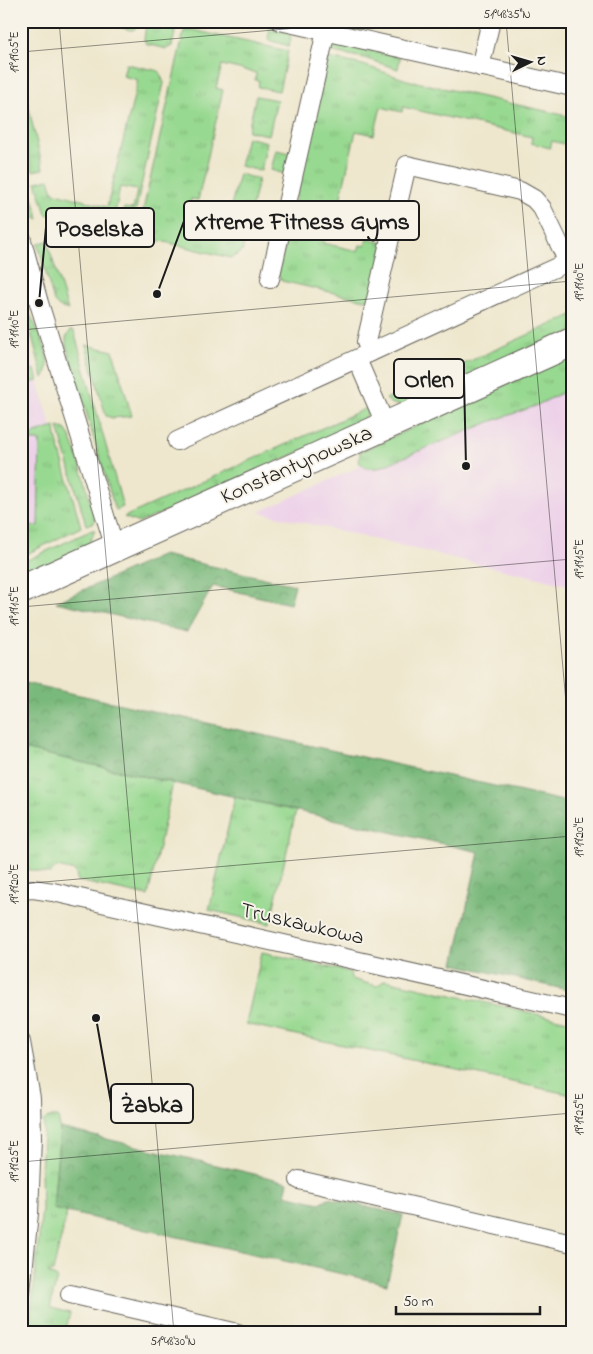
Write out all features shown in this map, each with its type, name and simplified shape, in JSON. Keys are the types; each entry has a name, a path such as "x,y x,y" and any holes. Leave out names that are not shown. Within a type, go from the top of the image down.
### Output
{"main road":[{"name":"Konstantynowska","path":"21,590 572,342"}],"street":[{"path":"280,21 572,87"},
{"path":"480,67 491,21"},
{"path":"270,279 326,31"},
{"path":"177,440 364,356 570,261 542,208 534,199 520,191 407,165 364,356 386,426"},
{"path":"21,237 39,303 115,548"},
{"name":"Truskawkowa","path":"21,890 33,889 53,892 572,1009"},
{"path":"21,1042 30,1098 27,1139 29,1213 21,1292"},
{"path":"299,1180 572,1244"},
{"path":"70,1294 238,1333"}],"shaded area":[{"path":"21,323 81,527 21,557"},
{"path":"572,370 572,586 259,512 462,420"}],"green space":[{"path":"93,21 136,22 135,29 131,30"},
{"path":"151,21 173,26 175,32 172,46 166,49 146,44 144,39 146,25"},
{"path":"270,28 289,33 291,39 289,46 268,40"},
{"path":"188,29 288,51 279,91 258,87 259,81 255,80 256,73 222,65 216,88 223,90 198,200 191,199 186,222 221,230 223,223 227,224 229,217 249,221 242,252 231,258 140,236 139,228 184,31"},
{"path":"335,43 400,57 398,69 364,58 328,51 330,46"},
{"path":"328,58 363,65 407,80 572,117 572,146 552,141 550,148 531,143 532,137 403,107 402,112 381,107 374,135 356,131 335,222 328,221 323,243 358,251 360,245 365,246 367,239 384,243 373,298 365,300 282,281 278,275"},
{"path":"126,64 159,71 164,83 131,231 128,233 119,231 124,208 133,209 137,190 120,187 112,229 46,214 36,182 49,179 53,192 107,207 138,80 123,76"},
{"path":"21,75 43,169 33,171 21,127"},
{"path":"256,96 277,100 269,135 248,131"},
{"path":"247,137 267,142 261,171 240,166"},
{"path":"276,150 290,153 285,174 271,170"},
{"path":"239,174 258,179 251,211 231,206"},
{"path":"29,184 39,219 28,214 21,186"},
{"path":"47,241 68,310 59,307 54,302 38,244"},
{"path":"23,302 46,351 47,371 43,378"},
{"path":"572,315 572,332 400,406 390,403 386,399"},
{"path":"71,330 74,331 123,507 116,510 66,344 66,338"},
{"path":"86,345 113,351 132,416 113,418 106,416"},
{"path":"572,354 572,388 533,407 492,421 378,468 366,468 359,462 360,452"},
{"path":"35,369 38,381 21,385 21,376"},
{"path":"369,407 366,417 360,425 139,523 124,517"},
{"path":"55,427 56,437 81,527 21,557 21,526 38,526 40,441 27,441 35,433"},
{"path":"58,427 65,429 74,446 95,522 86,525"},
{"path":"95,530 90,542 84,548 21,578 21,563"},
{"path":"163,555 295,585 290,604 213,586 187,632 56,602"},
{"path":"26,612 23,749 173,783 148,896 78,881 75,871 57,867 50,874 21,868 21,614"},
{"path":"25,683 572,803 572,991 454,964 479,852 23,749"},
{"path":"235,797 296,811 270,924 209,910"},
{"path":"262,952 350,972 351,979 377,986 385,980 572,1022 572,1095 246,1024"},
{"path":"58,1117 60,1128 53,1209 67,1212 53,1272 48,1273 57,1278 50,1308 70,1313 65,1333 29,1333 42,1209 41,1171 44,1120"},
{"path":"60,1128 288,1182 285,1195 320,1203 328,1198 403,1215 387,1284 53,1209"}],"place":[{"name":"Xtreme Fitness Gyms","path":"157,294"},
{"name":"Poselska","path":"39,303"},
{"name":"Orlen","path":"466,466"},
{"name":"Żabka","path":"96,1018"}]}
